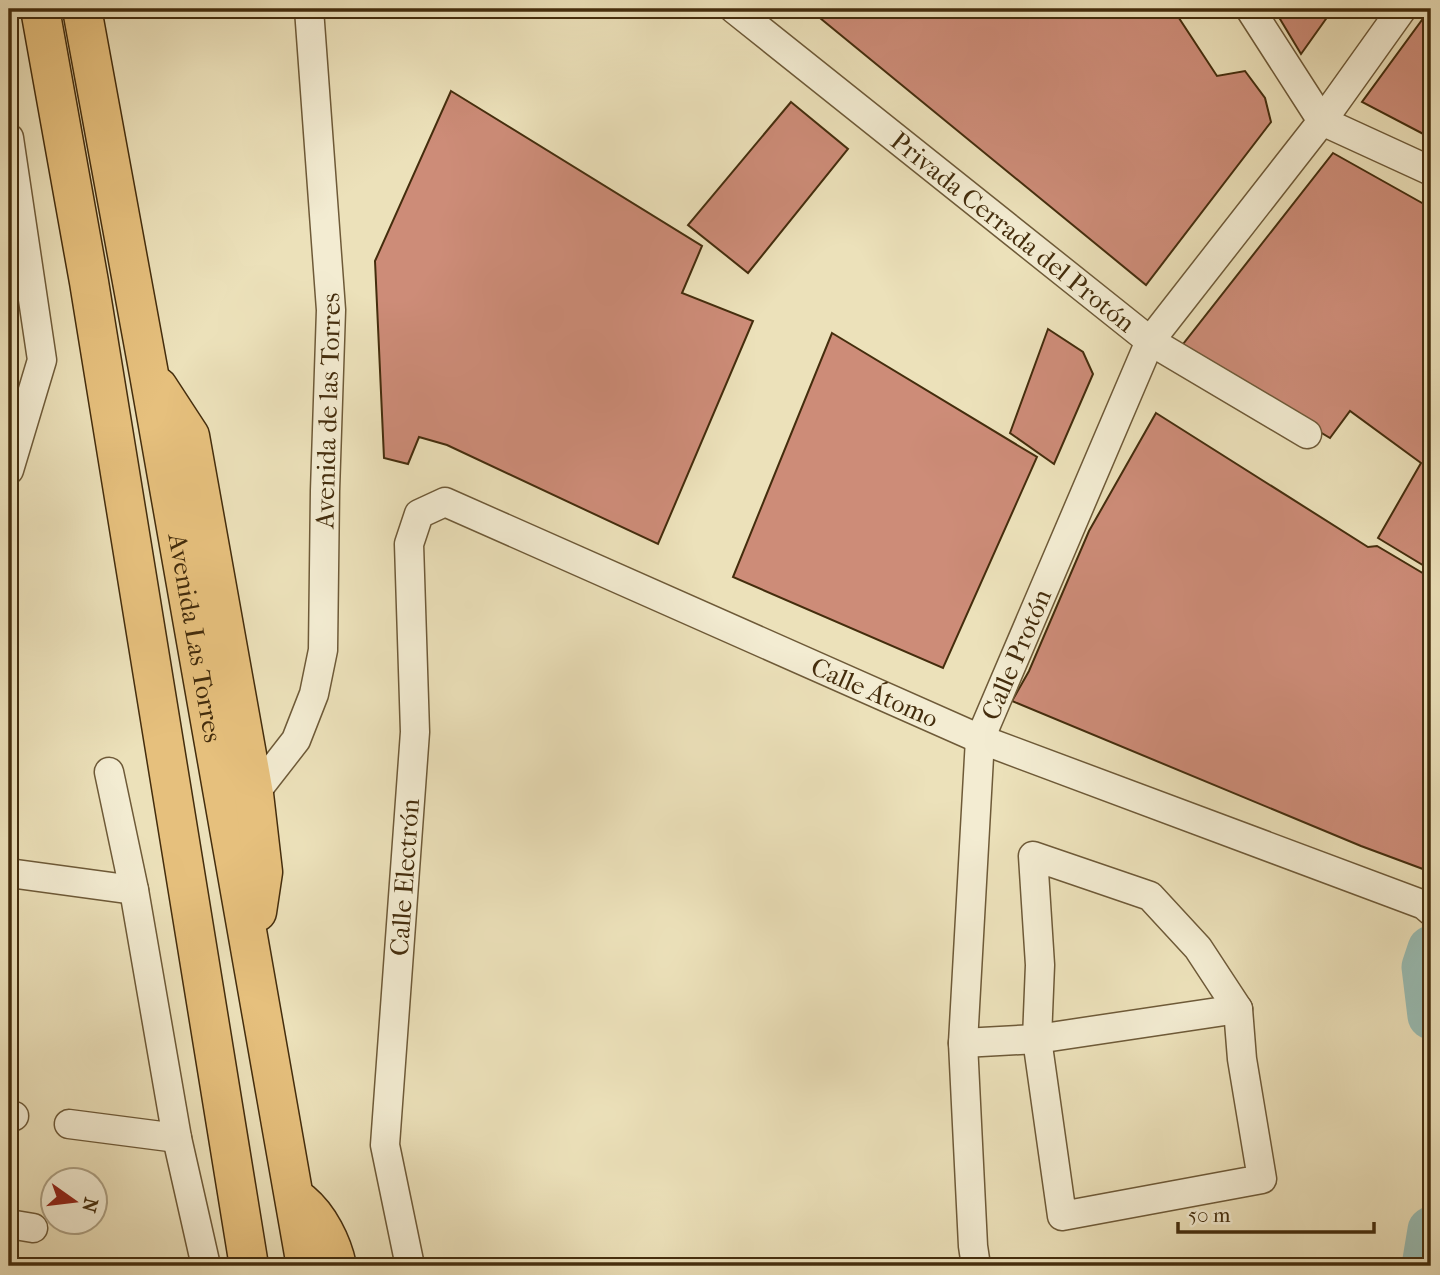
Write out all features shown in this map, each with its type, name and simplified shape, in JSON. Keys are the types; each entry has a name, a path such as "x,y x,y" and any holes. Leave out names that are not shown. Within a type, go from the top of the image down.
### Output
{"highway":[{"name":"Avenida Las Torres","path":"40,9 89,282 249,1266"},
{"name":"Avenida Las Torres","path":"82,9 306,1266"},
{"path":"149,374 190,436 254,794 263,872 250,953"},
{"path":"294,1197 312,1211 334,1251 337,1266"}],"street":[{"name":"Avenida de las Torres","path":"254,794 296,740 314,694 323,650 331,310 309,9"},
{"name":"Privada Cerrada del Protón","path":"734,9 1150,341 1307,435"},
{"path":"1250,9 1322,121 1431,171"},
{"name":"Calle Protón","path":"976,1266 963,1043 980,740 1150,341 1322,121 1402,9"},
{"path":"9,138 42,359 9,470"},
{"name":"Calle Átomo","path":"445,502 980,740 1428,908"},
{"name":"Calle Electrón","path":"410,1266 386,1145 415,732 409,544 419,514 445,502"},
{"path":"110,772 134,890 177,1138 206,1266"},
{"path":"1033,856 1150,896 1198,948 1238,1009 1252,1126 1262,1179 1062,1216 1037,1039 1040,965 1033,856"},
{"path":"9,873 134,890"},
{"path":"963,1043 1037,1039 1238,1009"},
{"path":"69,1124 177,1138"}],"building":[{"path":"809,9 1173,9 1217,76 1245,71 1265,98 1271,122 1146,285"},
{"path":"1274,9 1333,9 1301,54"},
{"path":"1431,9 1431,138 1362,102"},
{"path":"451,91 702,246 682,293 753,321 658,544 447,445 419,437 408,464 384,458 375,261"},
{"path":"791,102 848,149 748,273 688,225"},
{"path":"1333,153 1431,208 1431,570 1378,538 1421,463 1350,411 1330,438 1180,348"},
{"path":"1048,329 1083,352 1093,374 1054,464 1010,433"},
{"path":"832,333 1037,457 943,668 733,577"},
{"path":"1156,413 1368,547 1377,546 1431,578 1431,872 1361,846 1012,701 1029,671 1089,531"}],"waterway":[{"path":"1431,949 1425,967 1431,1016"},
{"path":"1425,1266 1431,1230"}]}
